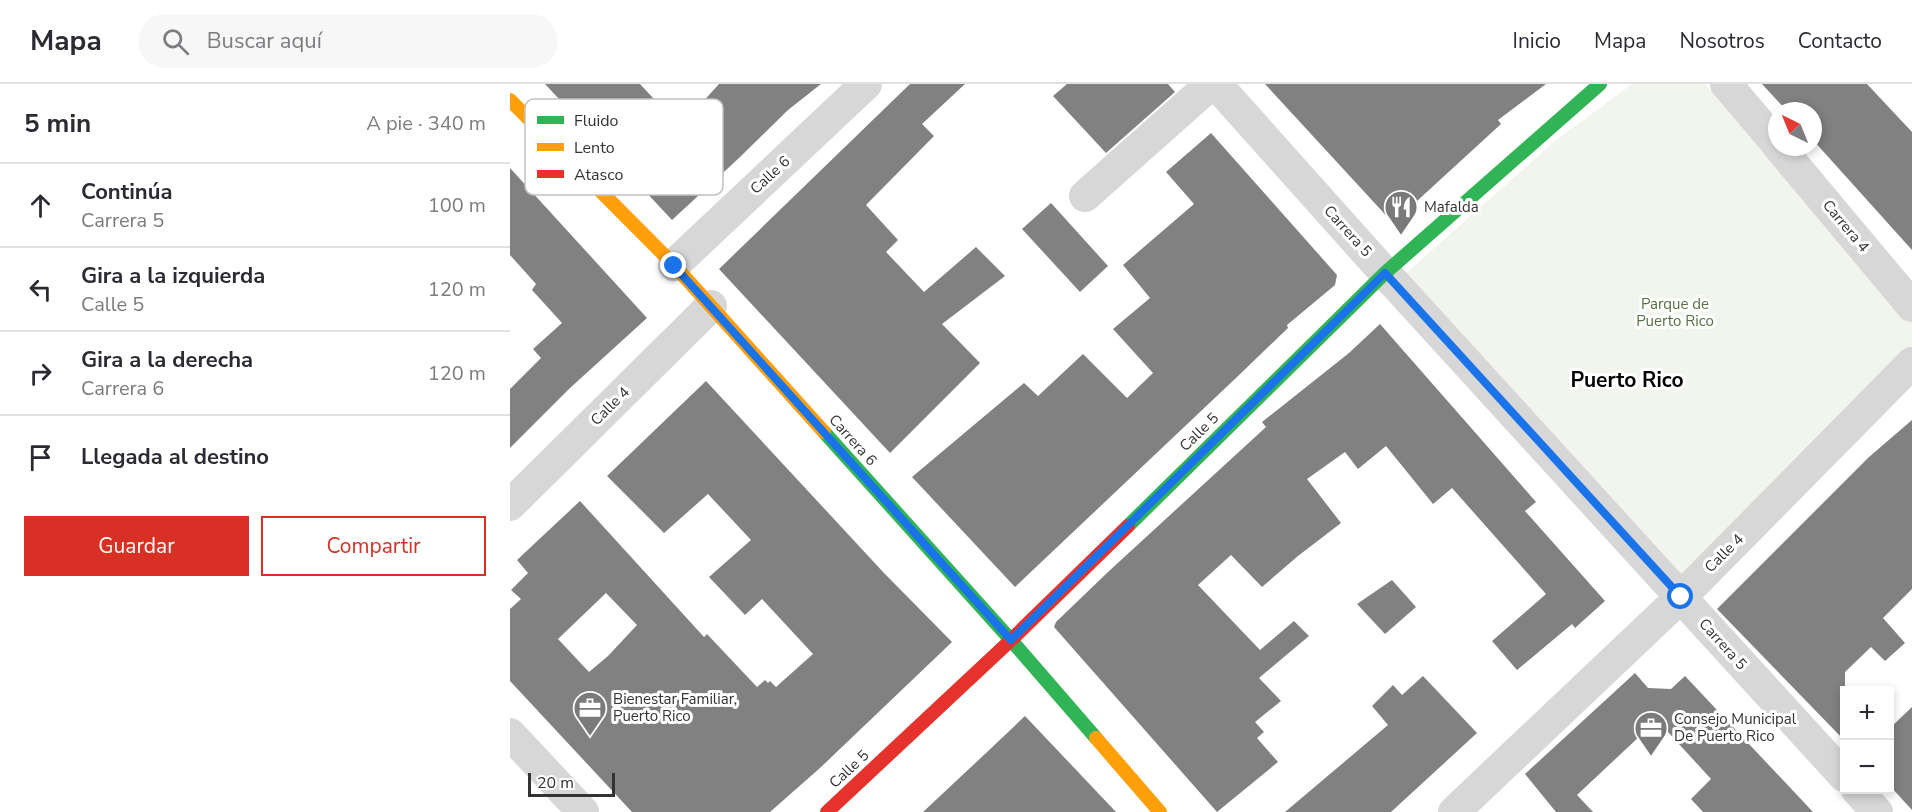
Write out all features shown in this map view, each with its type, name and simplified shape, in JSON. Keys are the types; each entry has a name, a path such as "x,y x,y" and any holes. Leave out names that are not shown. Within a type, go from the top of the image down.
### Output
{"street":[{"name":"Calle 6","path":"674,266 866,84"},
{"path":"1085,196 1211,84"},
{"name":"Carrera 5","path":"1216,84 1385,273 1840,771"},
{"name":"Calle 5","path":"827,812 1011,640 1385,273 1600,84"},
{"name":"Carrera 4","path":"1726,84 1768,134"},
{"name":"Carrera 6","path":"510,100 525,115"},
{"name":"Carrera 4","path":"1786,156 1912,306"},
{"name":"Carrera 6","path":"604,195 711,306 1011,640 1161,812"},
{"name":"Calle 4","path":"510,505 711,306"},
{"name":"Calle 4","path":"1454,812 1681,597 1912,363"},
{"path":"510,734 583,812"},
{"path":"1861,794 1877,812"}],"green space":[{"name":"Parque de Puerto Rico","path":"1632,84 1705,84 1768,152 1768,156 1771,156 1912,309 1912,363 1684,586 1405,274 1555,141"}],"building":[{"path":"545,84 640,84 654,99 559,99"},
{"path":"719,84 821,84 788,110 723,173 723,99 705,99"},
{"path":"910,84 965,84 922,124 934,136 866,205 898,240 886,252 924,292 976,247 1005,276 942,324 980,363 890,453 719,269"},
{"path":"1067,84 1168,84 1175,92 1106,153 1053,96"},
{"path":"1265,84 1546,84 1498,120 1501,124 1393,223"},
{"path":"1762,84 1867,84 1912,132 1912,250 1822,150 1822,102 1779,102"},
{"path":"1211,133 1337,275 1335,285 1287,325 1288,328 1015,587 912,477 1024,383 1038,396 1083,354 1127,398 1153,373 1113,329 1150,298 1123,265 1194,204 1166,172"},
{"path":"510,168 525,184 525,195 535,195 647,318 570,388 510,448 510,389 541,358 533,349 562,323 532,290 536,284 510,255"},
{"path":"649,195 699,195 672,220"},
{"path":"1051,203 1108,266 1080,292 1022,229"},
{"path":"1380,324 1536,502 1525,511 1605,601 1575,628 1572,624 1517,670 1492,641 1546,594 1452,488 1433,504 1386,446 1358,469 1345,452 1307,479 1341,523 1262,587 1231,555 1198,585 1260,650 1294,621 1309,636 1259,678 1281,701 1255,722 1264,732 1257,738 1278,762 1217,812 1054,627 1056,622 1108,572 1266,427 1262,422 1349,353"},
{"path":"706,381 884,573 952,642 820,768 770,812 632,812 510,681 510,609 521,599 511,590 528,573 517,560 580,501 704,637 707,634 757,687 765,680 768,683 770,681 776,687 813,654 762,599 745,615 709,577 751,540 708,494 664,533 607,476","holes":["606,593 637,625 608,656 589,672 558,639"]},
{"path":"1912,420 1912,589 1883,618 1905,643 1885,661 1871,647 1845,672 1845,686 1840,686 1840,736 1717,609 1869,457"},
{"path":"1392,580 1416,607 1385,634 1357,604"},
{"path":"1635,673 1648,688 1671,689 1685,676 1813,812 1703,812 1691,799 1711,779 1657,720 1577,795 1593,812 1556,812 1525,774"},
{"path":"1423,676 1477,733 1391,812 1285,812 1388,725 1372,706 1393,685 1402,695"},
{"path":"1912,707 1912,810 1894,790 1894,724"},
{"path":"1025,716 1116,812 923,812 986,753"}],"traffic: fast":[{"path":"1128,526 1385,273 1600,84"},
{"path":"824,432 1096,738"}],"traffic: slow":[{"path":"510,100 525,115"},
{"path":"604,195 674,265 824,432"},
{"path":"1096,738 1160,812"}],"traffic: jam":[{"path":"827,812 1011,640 1128,526"}],"place":[{"name":"Mafalda","path":"1401,236"},
{"name":"Bienestar Familiar, Puerto Rico","path":"590,737"},
{"name":"Consejo Municipal De Puerto Rico","path":"1651,757"}],"district":[{"name":"Puerto Rico","path":"1627,380"}],"route":[{"path":"674,266 1011,640 1385,273 1681,597"}]}
